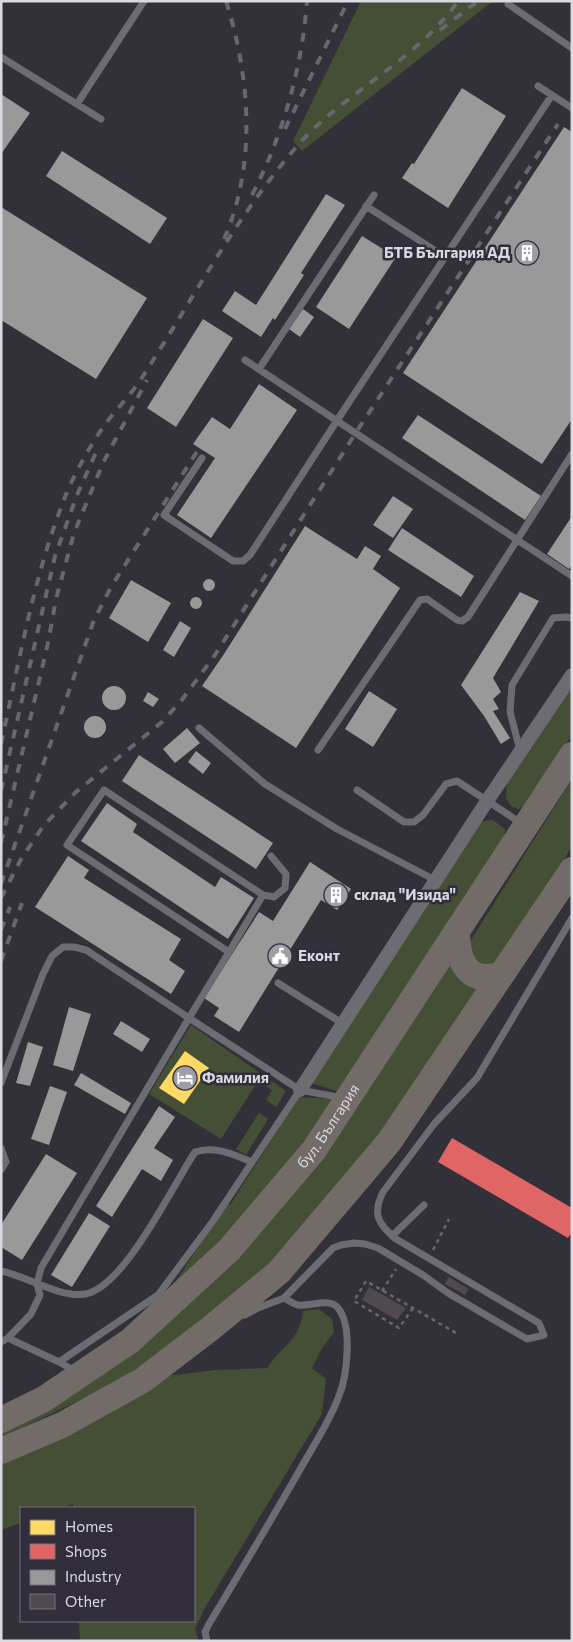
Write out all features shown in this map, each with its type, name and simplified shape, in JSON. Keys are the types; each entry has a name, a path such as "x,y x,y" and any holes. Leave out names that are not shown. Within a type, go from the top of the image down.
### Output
{"highway":[{"name":"бул. България","path":"1,1420 44,1399 130,1341 229,1250 314,1150 572,755"},
{"path":"1,1451 62,1425 142,1380 211,1328 279,1272 389,1142 502,974 564,887 572,870"},
{"path":"457,931 457,945 461,957 464,965 472,974 490,978 502,974"}],"street":[{"path":"300,1090 435,880 572,676"}],"lane":[{"path":"77,104 144,1"},
{"path":"508,4 572,48"},
{"path":"1,57 101,119"},
{"path":"538,86 572,108"},
{"path":"202,458 164,515 233,561 243,561 250,555 552,95"},
{"path":"259,369 374,195"},
{"path":"366,206 445,257"},
{"path":"245,360 336,422 572,576"},
{"path":"318,750 420,600 427,598 457,620 462,621 468,617 572,454"},
{"path":"521,752 510,712 512,685 553,618 572,618"},
{"path":"199,728 265,784 337,829 435,880"},
{"path":"357,790 404,822 414,822 423,815 446,784 457,781 526,826"},
{"path":"228,952 66,845 104,790 263,895 274,897 285,888 286,874 271,856"},
{"path":"81,1375 60,1362 5,1340 31,1314 40,1295 37,1284 41,1268 263,895"},
{"path":"211,1328 234,1321 258,1308 284,1298 332,1248 341,1245 365,1244 386,1253 448,1293 527,1339 544,1335 539,1323 392,1236 380,1224 377,1204 383,1192 434,1124 477,1078 572,918"},
{"path":"1,1083 43,974 52,956 63,947 74,946 86,950 300,1090 348,1099"},
{"path":"278,983 342,1023"},
{"path":"60,1362 158,1295 213,1221 300,1090"},
{"path":"1,1148 6,1162 1,1170"},
{"path":"1,1271 13,1273 37,1284 64,1292 86,1294 108,1282 134,1254 195,1152 206,1148 228,1152 252,1162"},
{"path":"392,1236 424,1205"},
{"path":"207,1641 205,1632 209,1624 322,1430 339,1397 344,1381 347,1366 346,1334 344,1319 338,1308 328,1303 297,1305 284,1298"}],"path":[{"path":"429,1258 449,1219"},
{"path":"413,1308 399,1328 354,1301 366,1281 413,1308 456,1333"}],"green space":[{"path":"361,1 493,1 302,151 293,141"},
{"path":"572,682 572,735 527,804 519,809 512,807 506,799 507,781"},
{"path":"572,779 572,845 552,884 497,966 475,968 469,943"},
{"path":"493,820 505,829 504,838 344,1093 307,1082 482,821"},
{"path":"453,957 487,984 398,1117 275,1260 159,1354 120,1379 1,1438 1,1426 177,1308"},
{"path":"191,1025 286,1091 276,1107 266,1100 272,1090 258,1081 221,1139 149,1094"},
{"path":"298,1097 332,1099 335,1107 262,1200 166,1297 226,1203 230,1205"},
{"path":"259,1113 268,1119 246,1155 236,1149"},
{"path":"319,1309 332,1319 334,1332 322,1348 312,1368 326,1379 322,1414 206,1606 195,1629 199,1641 80,1641 79,1622 195,1622 195,1507 74,1507 73,1504 63,1507 20,1507 20,1523 1,1530 1,1464 36,1450 166,1376 215,1370 267,1368 294,1336 301,1321 303,1311"}],"building: Homes":[{"path":"185,1051 209,1068 184,1104 159,1088"}],"building: Shops":[{"path":"452,1138 572,1208 572,1232 568,1238 438,1162"}],"building: Industry":[{"path":"462,88 506,116 448,208 402,178 412,163 414,164"},
{"path":"1,94 30,113 1,154"},
{"name":"БТБ България АД","path":"564,127 572,132 572,419 542,464 403,373"},
{"path":"62,151 167,218 150,244 46,176"},
{"path":"326,194 345,205 301,273 304,275 275,320 273,318 261,337 222,311 235,291 256,305"},
{"path":"1,207 147,298 96,379 1,320"},
{"path":"362,236 396,257 349,329 316,307"},
{"path":"303,309 314,317 300,337 289,329"},
{"path":"203,319 233,338 176,427 147,408"},
{"path":"259,384 297,410 211,538 177,515 215,458 193,444 212,417 230,429"},
{"path":"418,415 541,496 525,520 402,438"},
{"path":"393,496 413,509 393,538 373,525"},
{"path":"572,516 572,565 569,569 547,554"},
{"path":"305,526 357,559 365,546 381,556 373,569 400,588 296,748 202,686"},
{"path":"402,528 474,576 461,597 388,550"},
{"path":"207,579 211,579 215,585 211,591 207,591 203,587 203,583"},
{"path":"131,580 171,603 148,642 109,618"},
{"path":"520,592 539,601 493,678 501,692 493,699 499,709 493,711 510,738 501,744 484,716 461,685"},
{"path":"194,597 198,597 202,603 198,609 194,609 190,605 190,601"},
{"path":"180,621 191,628 174,657 163,650"},
{"path":"114,686 119,687 125,693 125,703 119,709 114,710 109,709 103,703 102,698 103,693 109,687"},
{"path":"369,691 397,709 373,747 345,729"},
{"path":"148,692 159,699 153,707 143,701"},
{"path":"95,716 103,719 106,727 103,735 95,738 87,735 84,727 87,719"},
{"path":"187,728 200,743 175,763 163,749"},
{"path":"196,751 211,763 203,774 188,762"},
{"path":"139,755 273,843 256,869 122,781"},
{"path":"107,803 137,824 133,832 215,887 221,877 254,898 228,939 81,841"},
{"path":"68,856 89,870 84,878 181,939 169,960 185,971 171,994 35,907"},
{"path":"310,862 351,889 337,910 321,900 239,1032 214,1016 219,1008 204,998 259,912 273,921"},
{"path":"69,1007 91,1014 73,1071 53,1065"},
{"path":"121,1021 150,1039 142,1052 113,1034"},
{"path":"28,1042 43,1047 30,1086 16,1083"},
{"path":"81,1073 131,1103 125,1114 74,1085"},
{"path":"50,1086 67,1092 49,1145 31,1139"},
{"path":"159,1106 175,1117 154,1148 173,1160 161,1181 142,1169 112,1217 96,1206"},
{"path":"46,1154 77,1173 22,1260 1,1247 1,1225"},
{"path":"89,1213 110,1226 72,1287 51,1275"}],"building: Other":[{"path":"449,1277 469,1289 465,1295 445,1284"},
{"path":"369,1287 406,1308 397,1320 362,1300"}],"railway":[{"path":"224,239 235,210 242,181 246,120 245,90 240,60 226,1"},
{"path":"252,195 273,149 289,101 301,51 307,1"},
{"path":"285,129 348,1"},
{"path":"1,744 28,619 44,557 65,497 93,442 139,383 235,229 298,145 337,108 402,59 441,22 458,1"},
{"path":"440,30 478,1"},
{"path":"1,898 21,859 44,825 76,792 162,722 181,701 215,655 355,434 558,124"},
{"path":"1,843 48,643 56,599 74,533 103,463 147,380"},
{"path":"1,791 55,556 77,495 98,448"},
{"path":"1,884 94,620 111,587 198,450"},
{"path":"1,961 22,903"},
{"path":"1,930 10,907"}],"place":[{"name":"БТБ България АД","path":"527,253"},
{"name":"склад \"Изида\"","path":"336,895"},
{"name":"Еконт","path":"280,956"},
{"name":"Фамилия","path":"185,1078"}]}
